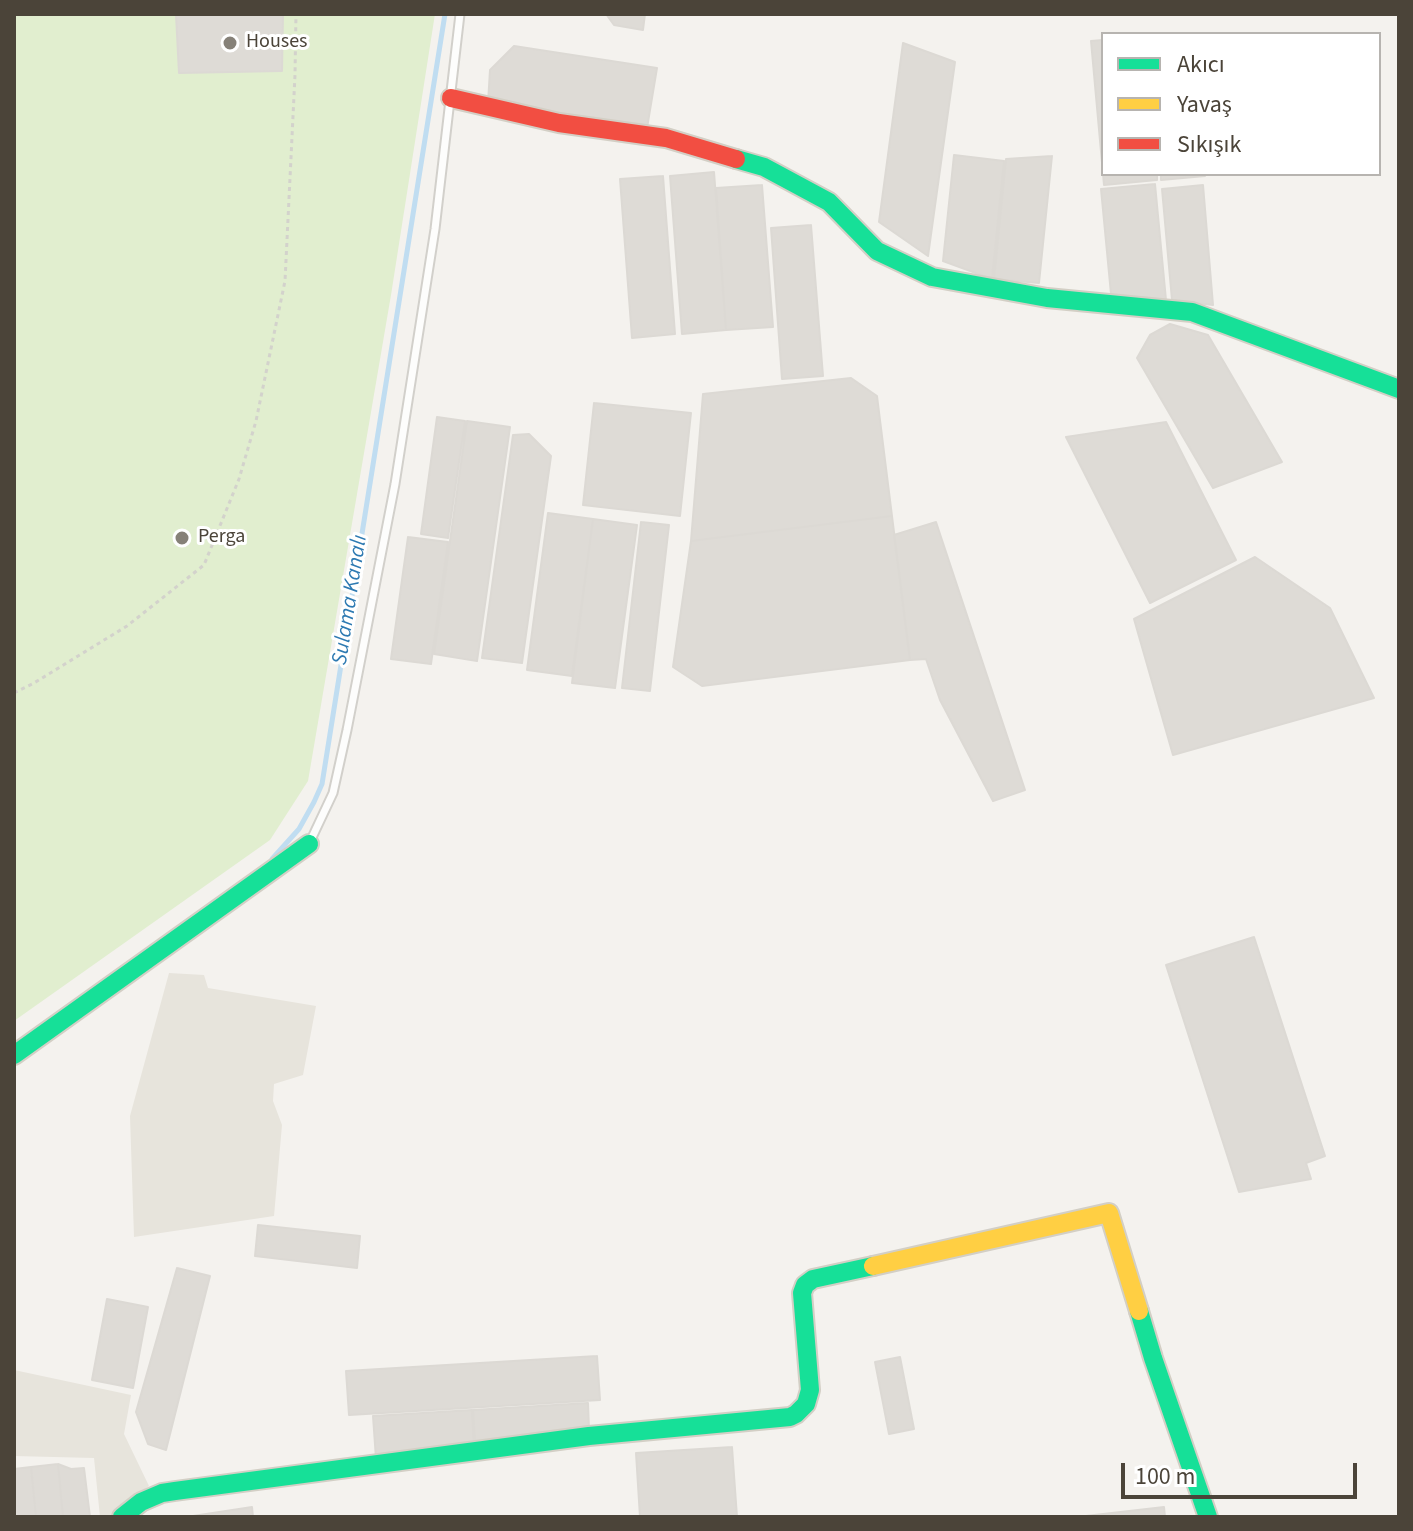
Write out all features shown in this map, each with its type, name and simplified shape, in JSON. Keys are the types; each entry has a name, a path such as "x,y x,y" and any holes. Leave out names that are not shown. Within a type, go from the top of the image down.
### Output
{"street":[{"path":"451,98 559,123 666,138 764,167 829,202 877,251 932,277 1047,298 1192,312 1399,389"},
{"path":"14,1055 309,844"},
{"path":"122,1517 141,1502 175,1491 589,1436 790,1417 806,1404 810,1390 802,1293 809,1281 1109,1213 1153,1358 1208,1517"}],"lane":[{"path":"309,844 333,793 389,515 435,229 460,14"}],"path":[{"path":"14,693 127,626 204,565 210,551 239,479 256,421 285,281 296,14"}],"shaded area":[{"path":"169,973 204,975 208,988 316,1006 303,1075 274,1084 273,1101 282,1125 274,1216 134,1237 130,1116"},
{"path":"14,1370 131,1395 124,1434 149,1486 125,1504 128,1517 100,1517 94,1458 14,1456"}],"green space":[{"name":"Perga","path":"14,14 435,14 391,295 308,781 270,840 14,1021"}],"building":[{"name":"Houses","path":"168,14 283,14 282,71 179,73 176,15"},
{"path":"606,14 645,14 643,30 614,25"},
{"path":"1101,40 1101,152 1091,41"},
{"path":"903,43 955,62 928,256 879,222"},
{"path":"514,46 657,68 647,128 488,103 490,70"},
{"path":"954,155 1004,161 992,279 943,261"},
{"path":"1052,156 1039,283 994,279 1006,159"},
{"path":"714,172 726,330 682,334 670,176"},
{"path":"663,176 675,334 632,338 620,179"},
{"path":"1103,176 1157,176 1157,180 1104,185"},
{"path":"1161,176 1205,176 1161,180"},
{"path":"1155,184 1166,300 1111,294 1101,189"},
{"path":"762,185 773,327 726,330 716,188"},
{"path":"1203,185 1213,305 1172,300 1162,189"},
{"path":"811,225 823,376 782,379 771,228"},
{"path":"1170,324 1208,335 1282,462 1213,488 1137,358 1150,335"},
{"path":"851,378 877,396 892,516 691,541 703,394"},
{"path":"594,403 691,413 680,516 583,505"},
{"path":"437,417 465,421 448,538 421,534"},
{"path":"467,421 510,427 477,661 434,654"},
{"path":"1166,422 1236,560 1150,603 1066,437"},
{"path":"529,434 551,456 522,663 482,658 513,435"},
{"path":"548,513 593,519 572,676 527,670"},
{"path":"892,516 910,660 702,686 673,667 691,541"},
{"path":"593,519 637,525 615,688 572,683"},
{"path":"641,522 669,525 650,691 622,688"},
{"path":"936,522 1025,790 993,801 940,700 926,659 910,660 894,535"},
{"path":"408,537 448,542 431,664 391,659"},
{"path":"1255,557 1330,608 1374,698 1173,755 1134,619"},
{"path":"1254,937 1325,1156 1306,1163 1311,1179 1239,1192 1166,965"},
{"path":"258,1225 360,1236 357,1268 255,1256"},
{"path":"177,1268 210,1276 166,1450 148,1444 136,1412"},
{"path":"107,1299 148,1307 133,1388 92,1380"},
{"path":"597,1356 600,1400 349,1415 346,1371"},
{"path":"900,1357 914,1429 889,1434 875,1362"},
{"path":"588,1403 589,1429 475,1441 473,1410"},
{"path":"472,1410 474,1447 376,1459 373,1416"},
{"path":"732,1447 737,1517 640,1517 636,1453"},
{"path":"58,1464 71,1469 84,1468 90,1517 63,1517"},
{"path":"58,1464 63,1517 36,1517 31,1467"},
{"path":"31,1467 36,1517 14,1517 14,1469"},
{"path":"252,1507 253,1517 193,1517 193,1516"},
{"path":"1164,1507 1165,1517 1077,1517"}],"waterway":[{"name":"Sulama Kanalı","path":"272,859 299,829 322,784 445,14"}],"traffic: fast":[{"path":"736,159 764,167 829,202 877,251 932,277 1047,298 1192,312 1399,389"},
{"path":"14,1055 309,844"},
{"path":"122,1517 141,1502 175,1491 589,1436 790,1417 806,1404 810,1390 802,1293 805,1285 813,1279 873,1266"},
{"path":"1139,1311 1208,1517"}],"traffic: slow":[{"path":"873,1266 1109,1213 1139,1311"}],"traffic: jam":[{"path":"451,98 559,123 666,138 736,159"}],"place":[{"name":"Houses","path":"230,43"},
{"name":"Perga","path":"182,538"}]}
